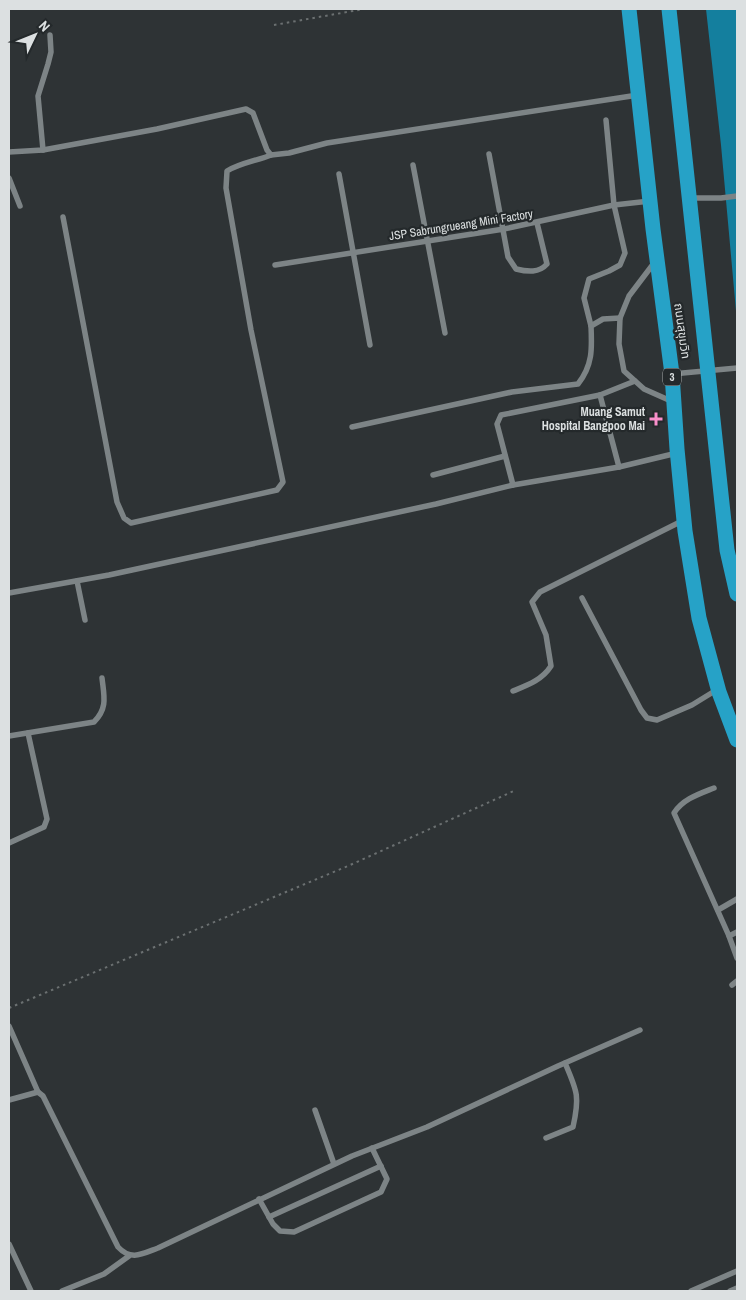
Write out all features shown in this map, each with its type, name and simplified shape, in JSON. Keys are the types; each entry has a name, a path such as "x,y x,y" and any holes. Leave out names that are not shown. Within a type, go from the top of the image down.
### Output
{"highway":[{"name":"ถนนสุขุมวิท","path":"629,9 650,201 672,374 684,520 699,618 718,689 737,740"},
{"name":"ถนนสุขุมวิท","path":"669,9 727,550 737,594"}],"lane":[{"path":"42,150 38,96 51,52 50,35"},
{"path":"63,217 117,502 124,518 131,523 276,490 282,482 251,330 226,188 227,171 237,165 271,155 289,153 327,143 638,95"},
{"path":"9,152 42,150 157,129 246,109 253,113 267,150 271,155"},
{"path":"352,427 512,392 578,384 587,373 591,357 591,326 584,298 589,279 609,272 620,265 625,253 614,205 606,120"},
{"path":"489,154 508,257 516,269 527,272 542,269 547,264 537,223"},
{"path":"413,165 445,333"},
{"path":"339,174 370,345"},
{"path":"9,178 20,206"},
{"path":"689,198 737,196"},
{"name":"JSP Sabrungrueang Mini Factory","path":"275,265 504,229 614,205 650,201"},
{"path":"657,259 629,296 620,318 618,344 624,371 644,389 674,402"},
{"path":"591,326 603,319 620,318"},
{"path":"672,374 737,368"},
{"path":"513,485 497,424 500,415 600,395 635,381"},
{"path":"600,395 619,467"},
{"path":"9,593 77,581 436,504 513,485 619,467 677,453"},
{"path":"434,475 505,456"},
{"path":"513,691 545,675 551,666 546,635 532,602 540,592 684,520"},
{"path":"77,581 85,620"},
{"path":"582,598 647,718 657,720 692,705 718,689"},
{"path":"9,736 94,722 102,714 104,697 102,678"},
{"path":"9,843 44,827 47,819 28,734"},
{"path":"714,788 688,799 678,806 674,813 718,910 737,958"},
{"path":"718,910 737,899"},
{"path":"729,936 737,932"},
{"path":"9,1026 38,1092 50,1107 118,1247 129,1256 136,1256 158,1248 334,1164 427,1127 640,1030"},
{"path":"546,1138 573,1127 578,1106 576,1090 564,1063"},
{"path":"9,1100 38,1092"},
{"path":"315,1110 334,1164"},
{"path":"259,1199 269,1217 280,1231 294,1232 380,1192 387,1179 372,1148"},
{"path":"269,1217 381,1166"},
{"path":"9,1244 31,1291"},
{"path":"62,1291 104,1274 129,1256"},
{"path":"691,1291 737,1271"},
{"path":"730,1291 737,1288"}],"path":[{"path":"274,25 364,9"},
{"path":"9,1008 348,866 516,790"}],"water":[{"path":"706,9 737,9 737,322 721,145"}],"place":[{"name":"Muang Samut Hospital Bangpoo Mai","path":"656,419"}]}
